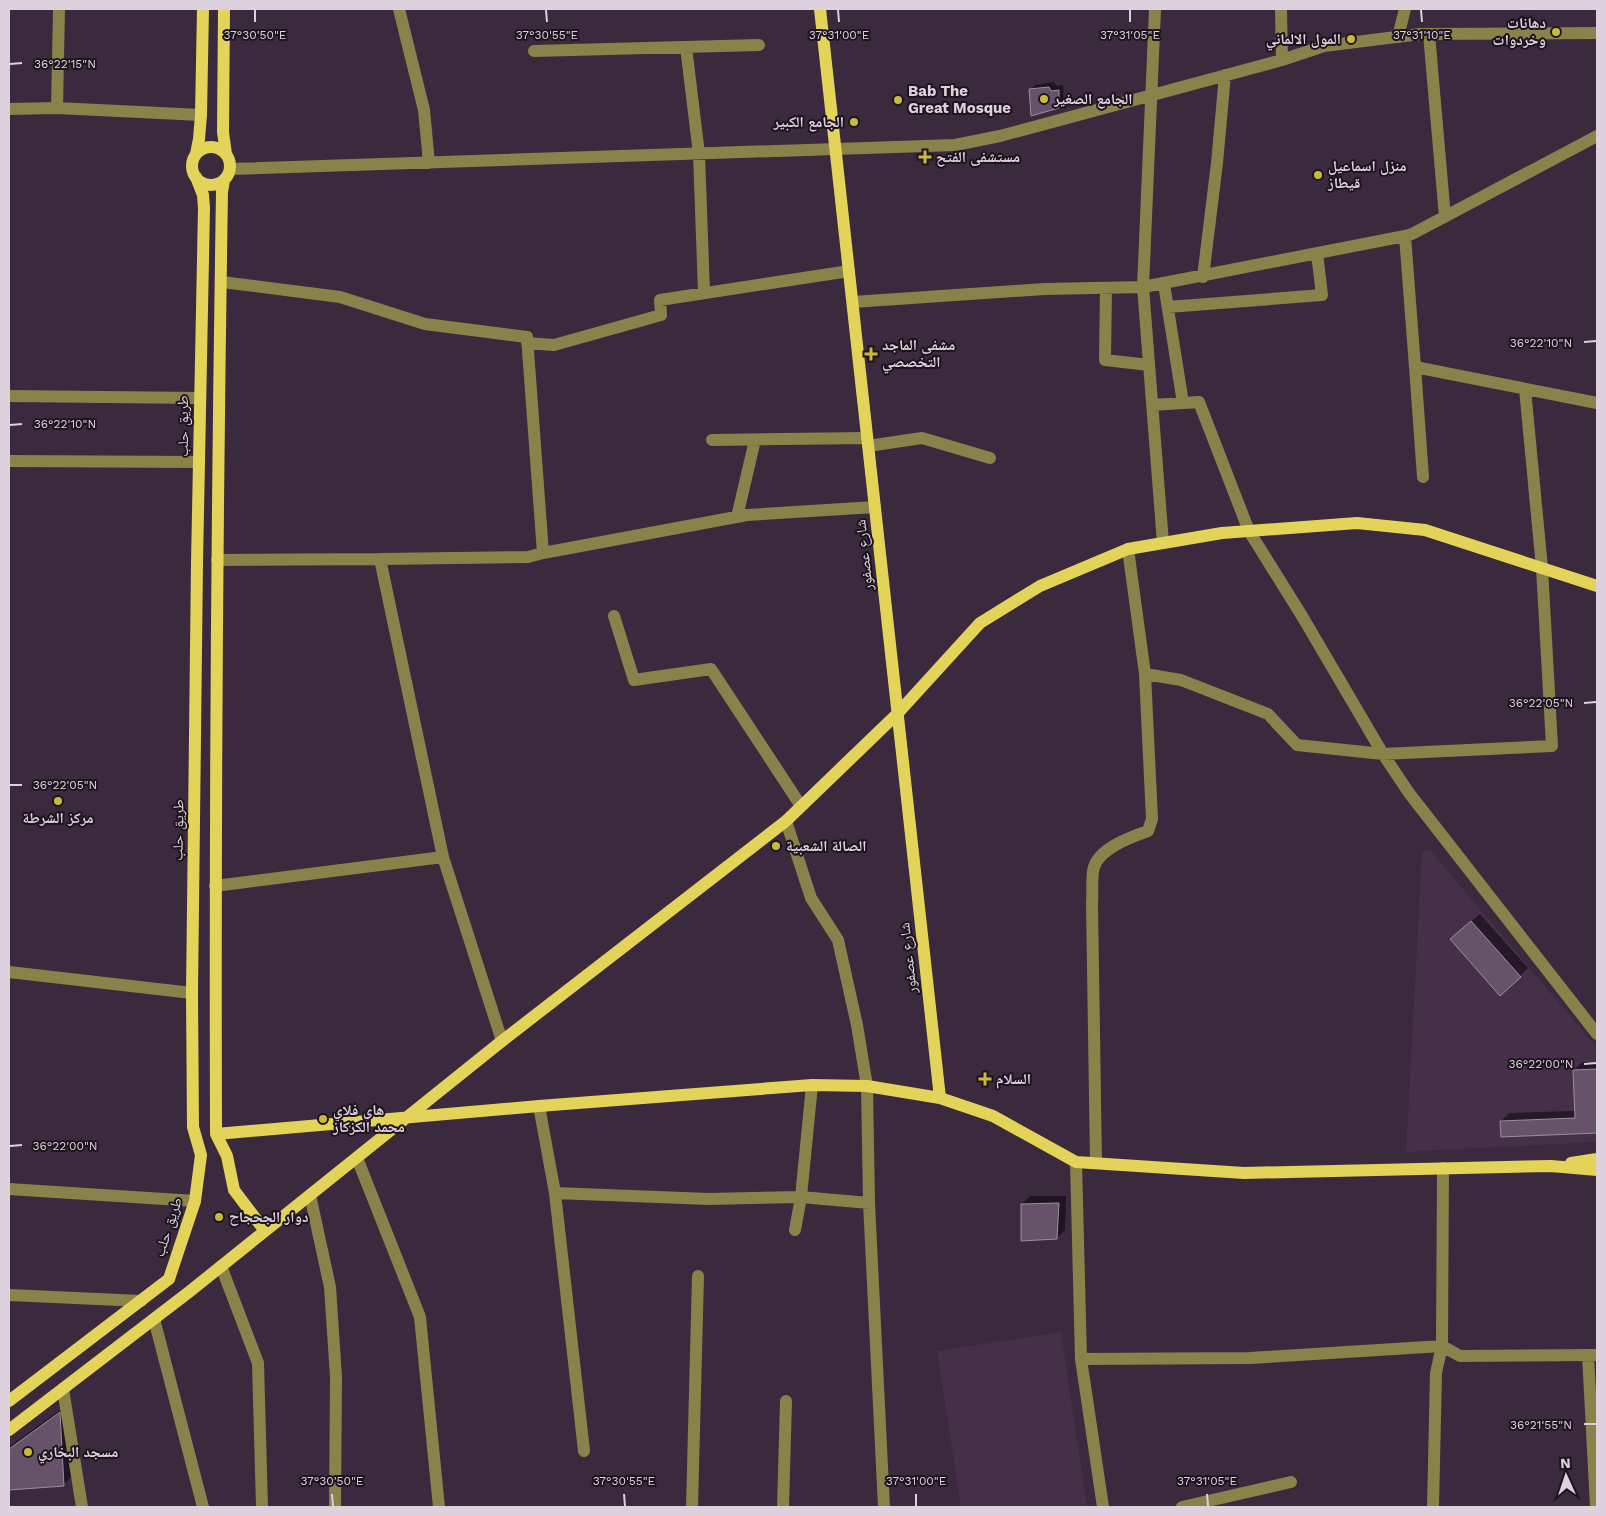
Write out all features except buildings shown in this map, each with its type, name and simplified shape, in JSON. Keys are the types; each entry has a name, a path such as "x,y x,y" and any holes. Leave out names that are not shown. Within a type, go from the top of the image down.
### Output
{"main road":[{"path":"203,9 201,115 192,169 200,182 210,185 220,183 227,175"},
{"path":"224,9 222,132 226,154"},
{"name":"شارع عصفور","path":"820,9 940,1098"},
{"path":"196,154 205,148 211,147 222,150 230,161 222,192 217,560 216,1134 227,1156 234,1190 266,1231"},
{"name":"طريق حلب","path":"9,1401 169,1279 195,1201 201,1155 193,1128 192,993 197,563 204,208 203,195 196,177"},
{"path":"9,1430 189,1292 502,1041 786,821 897,714 980,623 1040,586 1128,549 1222,533 1357,524 1425,530 1597,586"},
{"path":"216,1134 812,1085 867,1086 940,1098 994,1116 1076,1162 1244,1173 1551,1166 1597,1170"},
{"path":"201,1155 227,1156"},
{"path":"1551,1166 1597,1159"},
{"path":"169,1279 189,1292"}],"street":[{"path":"57,108 59,9"},
{"path":"399,9 424,110 429,163"},
{"path":"1155,9 1144,287 1163,543"},
{"path":"1281,9 1282,60"},
{"path":"1398,37 1405,9"},
{"path":"227,175 429,163 954,145 1000,136 1282,60 1324,46 1429,34 1597,32"},
{"path":"1429,34 1444,217"},
{"path":"534,50 760,45"},
{"path":"686,47 699,154 704,293"},
{"path":"1202,276 1217,162 1224,75"},
{"path":"9,109 57,108 201,115"},
{"path":"853,302 1044,289 1144,287 1405,236 1597,136"},
{"path":"1405,236 1423,477"},
{"path":"1168,307 1322,295 1317,253"},
{"path":"528,343 554,345 652,318 661,315 660,300 849,271"},
{"path":"222,282 340,296 425,324 527,337 543,553"},
{"path":"1164,284 1183,403"},
{"path":"1106,288 1105,360 1150,365"},
{"path":"1415,367 1597,403"},
{"path":"1145,674 1181,680 1268,714 1297,745 1383,754 1552,746 1542,568 1525,390"},
{"path":"9,396 200,398"},
{"path":"1152,405 1199,402 1249,531 1302,616 1383,754 1409,793 1597,1034"},
{"path":"712,440 868,442 922,438 990,458"},
{"path":"737,517 755,440"},
{"path":"9,461 199,462"},
{"path":"217,560 528,556 737,517 875,507"},
{"path":"1096,1163 1092,903 1094,867 1105,852 1129,837 1148,831 1152,819 1145,674 1128,549"},
{"path":"380,559 443,857 502,1041"},
{"path":"614,616 634,680 711,669 801,806"},
{"path":"786,821 811,898 838,940 857,1026 867,1086 869,1203 884,1507"},
{"path":"215,886 443,857"},
{"path":"9,972 192,993"},
{"path":"795,1230 801,1197 812,1085"},
{"path":"539,1106 555,1193 584,1451"},
{"path":"357,1158 420,1317 439,1507"},
{"path":"1076,1162 1080,1359 1103,1507"},
{"path":"1433,1507 1436,1373 1442,1346 1443,1168"},
{"path":"9,1189 195,1201"},
{"path":"555,1193 709,1199 801,1197 869,1203"},
{"path":"310,1195 330,1287 336,1377 335,1507"},
{"path":"222,1266 258,1363 262,1507"},
{"path":"692,1507 698,1276"},
{"path":"9,1295 140,1301"},
{"path":"154,1319 202,1507"},
{"path":"1080,1359 1250,1358 1442,1346 1460,1356 1592,1355 1596,1507"},
{"path":"63,1389 82,1507"},
{"path":"783,1507 786,1401"},
{"path":"1182,1507 1290,1482"}],"shaded area":[{"path":"1430,850 1597,1048 1597,1142 1406,1152 1422,852"},
{"path":"1061,1332 1087,1507 961,1507 937,1351"}],"place":[{"name":"دهانات وخردوات","path":"1556,32"},
{"name":"المول الالماني","path":"1351,39"},
{"name":"الجامع الصغير","path":"1044,99"},
{"name":"Bab The Great Mosque","path":"898,100"},
{"name":"الجامع الكبير","path":"854,122"},
{"name":"مستشفى الفتح","path":"925,157"},
{"name":"منزل اسماعيل قيطاز","path":"1318,175"},
{"name":"مشفى الماجد التخصصي","path":"871,354"},
{"name":"مركز الشرطة","path":"58,801"},
{"name":"الصالة الشعبية","path":"776,846"},
{"name":"السلام","path":"985,1079"},
{"name":"هاي فلاي محمد الكزكاز","path":"323,1119"},
{"name":"دوار الجحجاح","path":"219,1217"},
{"name":"مسجد البخاري","path":"28,1452"}]}
